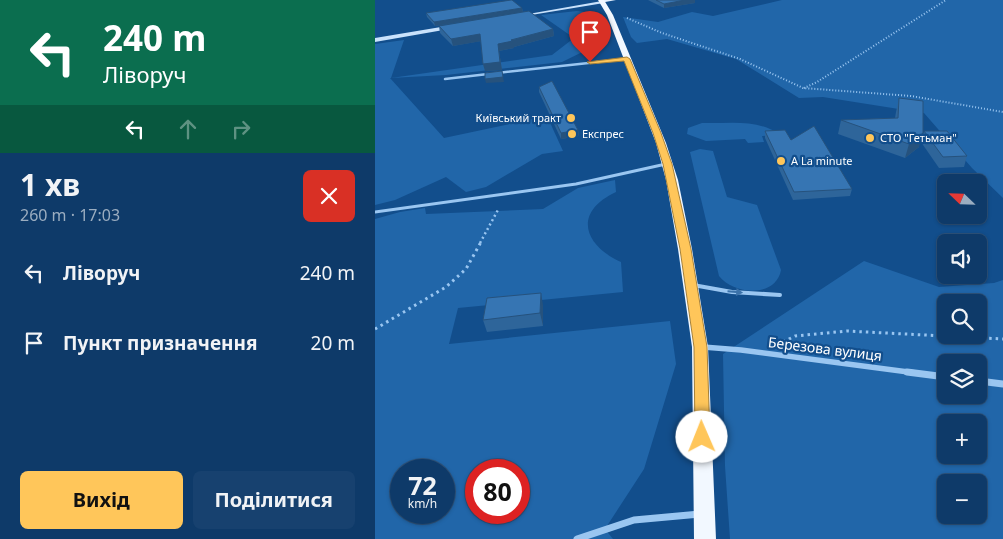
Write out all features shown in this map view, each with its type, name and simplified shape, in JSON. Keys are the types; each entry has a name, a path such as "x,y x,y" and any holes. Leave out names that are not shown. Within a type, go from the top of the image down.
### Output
{"highway":[{"path":"602,1 610,15 657,133 667,164 691,285 700,347 705,539"}],"main road":[{"path":"516,16 613,0"},
{"path":"375,40 460,26"}],"street":[{"name":"Березова вулиця","path":"700,347 937,376"},
{"path":"987,382 1003,384"},
{"path":"577,539 634,520 705,513"}],"lane":[{"path":"445,78 627,59"},
{"path":"375,212 576,184 667,164"},
{"path":"691,285 732,292 780,295"}],"path":[{"path":"803,88 817,82 946,0"},
{"path":"623,17 642,23 662,33 740,59 803,88 911,96 1003,112"},
{"path":"375,329 431,296 456,279 467,267 497,216 498,202 488,196"},
{"path":"761,353 795,336 847,331 1003,339"}],"shaded area":[{"path":"782,0 1003,0 1003,198 987,183 987,174 978,174 972,168 924,113 823,97 799,98 736,59 667,39 637,43 631,37 623,17 658,22 692,12 713,16"},
{"path":"577,11 594,13 599,15 609,39 562,62 446,75 392,78 552,55 574,38 541,15"},
{"path":"404,40 391,78 444,138 547,116 563,151 542,154 486,187 466,192 446,177 395,200 375,205 375,44"},
{"path":"702,123 752,124 762,126 780,135 762,136 764,142 748,143 745,139 706,141 687,134 688,128"},
{"path":"700,149 713,151 727,197 757,205 781,270 778,279 763,289 754,291 744,290 734,287 719,276 690,152"},
{"path":"615,180 616,192 602,200 593,209 589,218 588,228 591,238 598,247 621,262 623,292 458,308 449,344 670,321 676,364 644,469 605,529 613,539 375,539 375,219 425,208 426,214 543,209 578,188"},
{"path":"864,261 939,287 987,284 1003,280 1003,539 730,539 725,466 723,354"}],"building":[{"path":"512,0 522,8 434,22 426,13"},
{"path":"656,0 685,0 664,4"},
{"path":"529,11 553,29 498,44 500,62 483,64 480,34 451,39 439,26"},
{"path":"502,71 503,77 485,79 485,73"},
{"path":"552,81 578,130 561,133 539,87"},
{"path":"899,98 923,101 923,133 909,144 841,120 898,118"},
{"path":"814,126 852,189 794,192 765,131 785,130 791,140"},
{"path":"924,131 947,131 967,156 943,157"},
{"path":"541,293 540,313 483,320 487,298"}],"place":[{"name":"Київський тракт","path":"571,118"},
{"name":"Експрес","path":"572,134"},
{"name":"СТО \"Гетьман\"","path":"870,138"},
{"name":"A La minute","path":"781,161"}],"route":[{"path":"590,62 627,59 657,133 672,180 700,347 702,437"}]}
